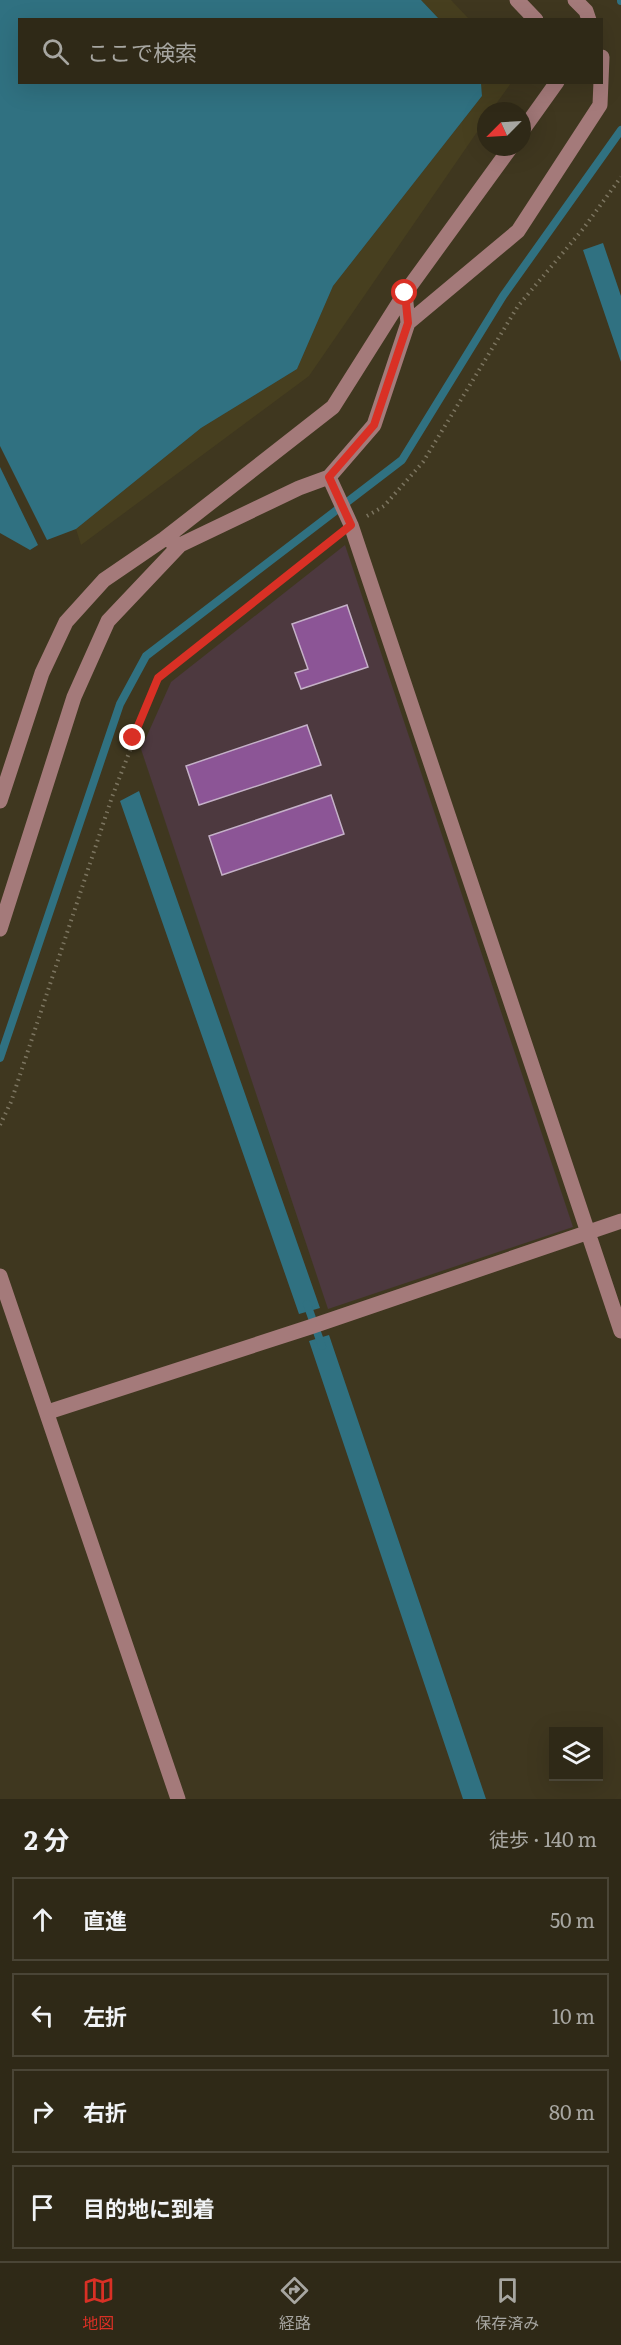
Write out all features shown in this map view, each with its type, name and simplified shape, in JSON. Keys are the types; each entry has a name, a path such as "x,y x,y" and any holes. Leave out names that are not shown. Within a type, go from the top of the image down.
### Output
{"street":[{"path":"516,0 534,18"},
{"path":"575,0 586,11 588,18"},
{"path":"531,118 556,84"},
{"path":"408,323 518,231 600,105 601,84"},
{"path":"0,801 42,673 66,622 104,580 164,539 333,407 405,293 504,156"},
{"path":"0,929 74,698 108,621 180,545 299,488 333,484 374,425 408,323 405,293"},
{"path":"333,484 351,525 621,1331"},
{"path":"164,539 180,545"},
{"path":"48,1412 315,1325 621,1221"},
{"path":"0,1276 178,1799"}],"path":[{"path":"0,1125 11,1102 115,787 158,678 351,525 384,506 423,462 518,306 583,229 621,177"}],"shaded area":[{"path":"345,545 573,1227 328,1309 141,749 171,682"}],"sand":[{"path":"421,0 451,0 468,18 438,18"},
{"path":"481,84 510,84 497,102 477,102 482,96"},
{"path":"477,102 477,132 309,376 81,545 76,529 201,428 297,369 333,286"}],"water":[{"path":"0,0 421,0 438,18 18,18 18,84 481,84 482,96 333,286 297,369 201,428 76,529 47,540 0,446"},
{"path":"603,243 621,296 621,362 583,250"},
{"path":"0,467 38,545 30,550 0,533"},
{"path":"139,791 320,1308 299,1314 120,801"},
{"path":"329,1335 486,1799 463,1799 309,1341"}],"building":[{"path":"347,605 368,667 301,689 295,673 308,669 292,624"},
{"path":"307,725 321,765 199,805 186,766"},
{"path":"331,795 344,834 222,875 209,836"}],"waterway":[{"path":"0,1058 120,704 146,656 402,460 503,296 621,130"},
{"path":"307,1304 322,1346"}],"route":[{"path":"133,738 158,678 351,525 329,477 374,425 408,323 405,293"}]}
